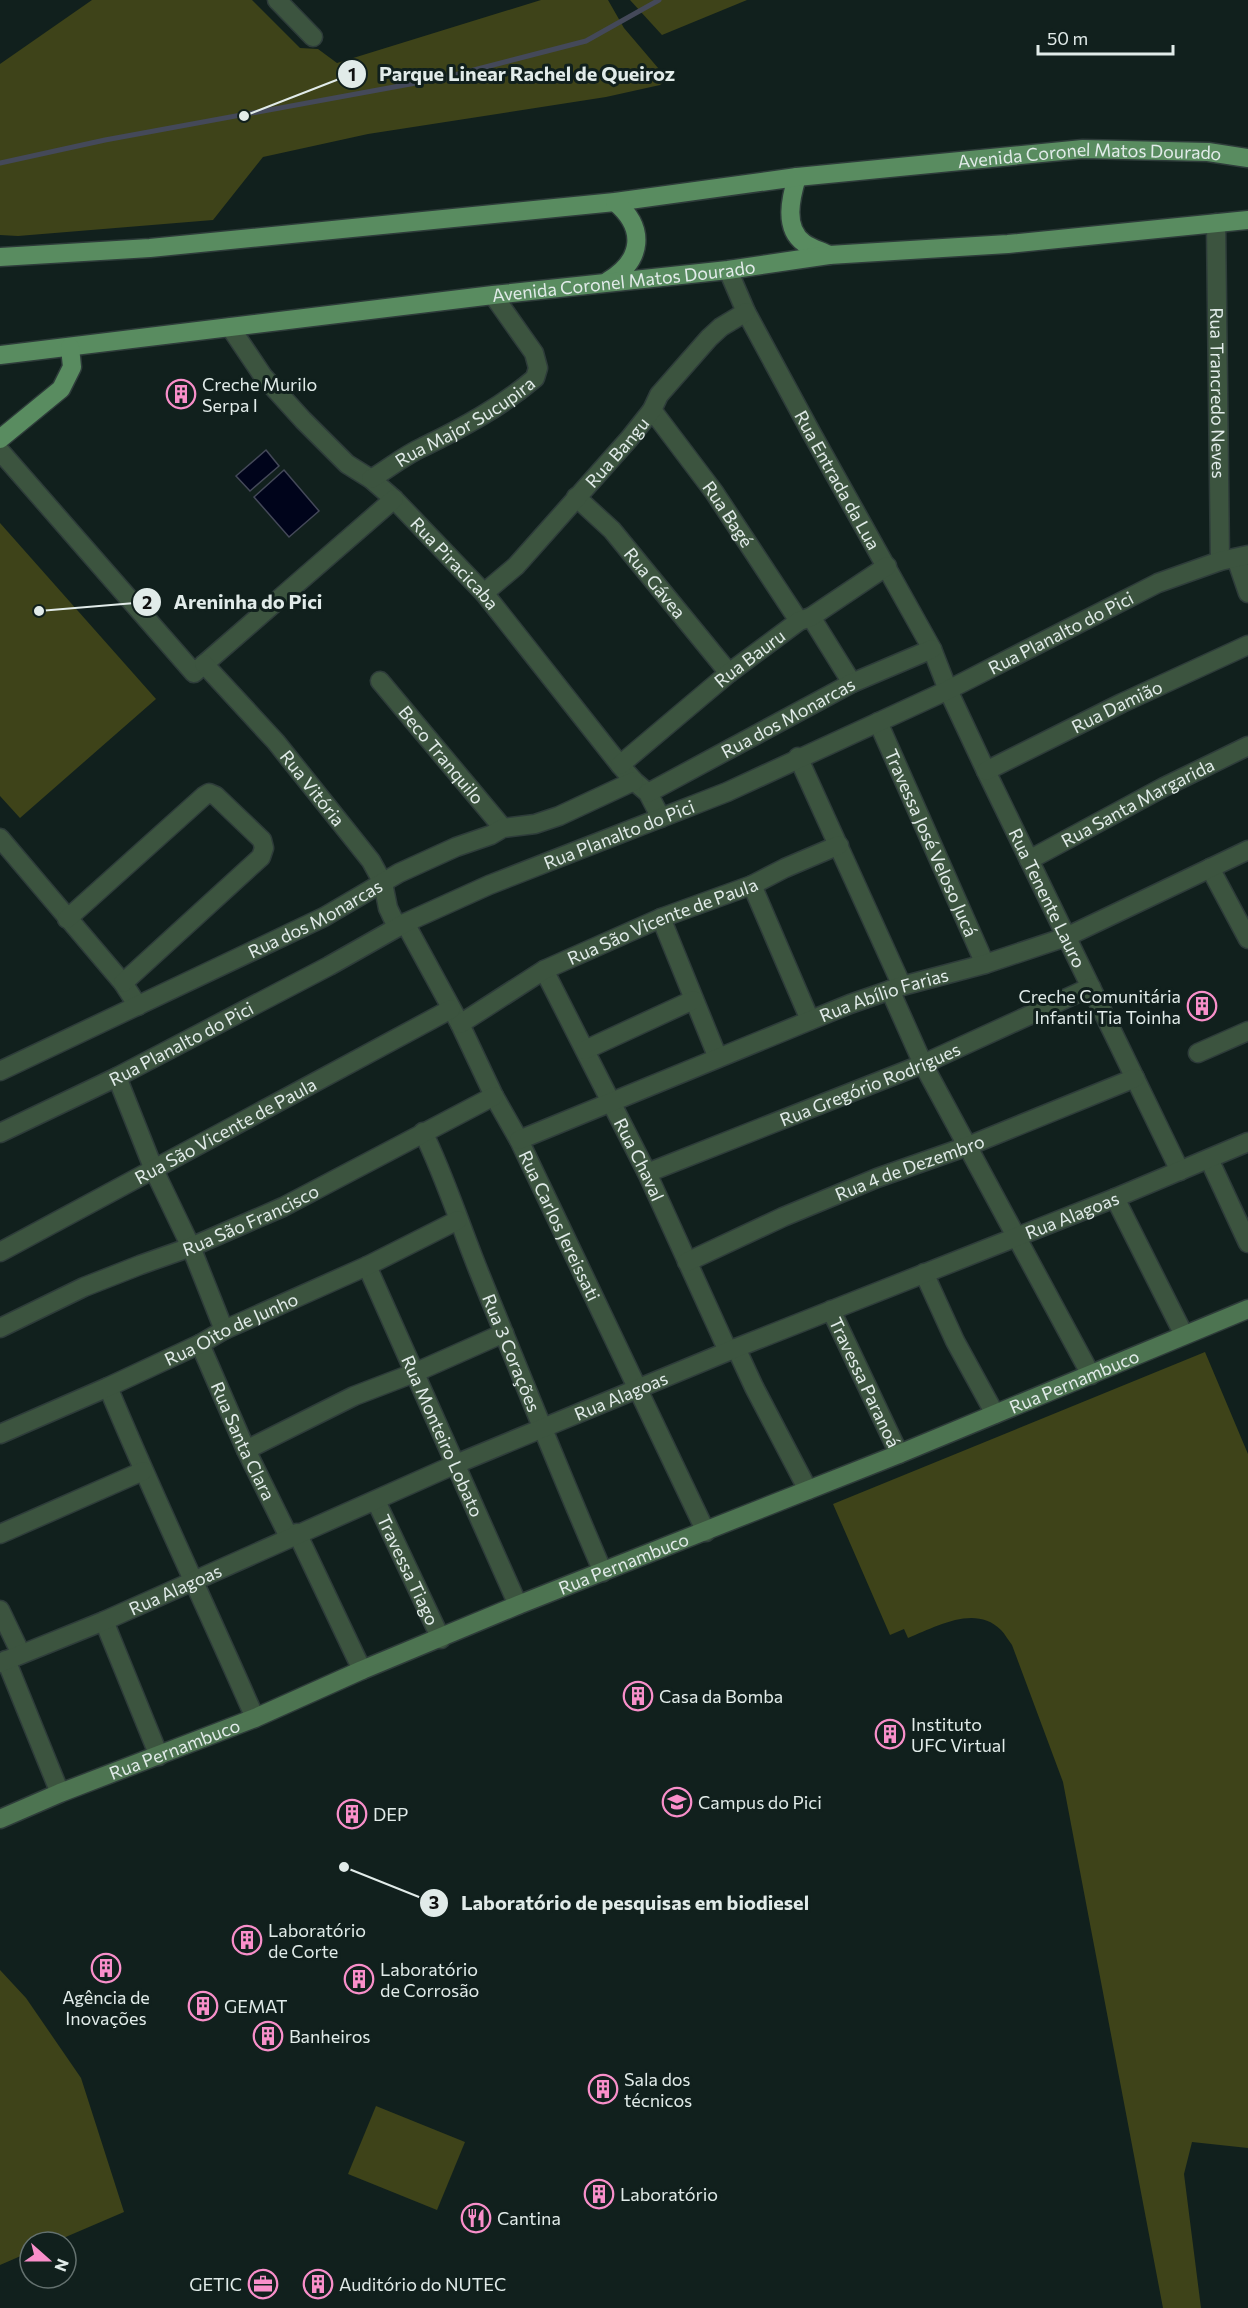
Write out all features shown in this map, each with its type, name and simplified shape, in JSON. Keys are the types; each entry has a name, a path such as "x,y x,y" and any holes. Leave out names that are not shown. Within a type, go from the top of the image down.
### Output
{"main road":[{"name":"Avenida Coronel Matos Dourado","path":"0,258 162,247 615,202 797,177 1083,149 1208,152 1248,158"},
{"path":"797,177 790,220 796,236 804,243 829,255"},
{"path":"607,282 622,272 633,257 637,239 634,224 627,212 615,202"},
{"name":"Avenida Coronel Matos Dourado","path":"0,355 493,295 728,270 829,255 1019,243 1248,220"},
{"path":"0,440 61,389 72,367 70,347"}],"street":[{"path":"277,0 313,37"},
{"name":"Rua Trancredo Neves","path":"1216,223 1217,485 1234,558 1248,593"},
{"name":"Rua Entrada da Lua","path":"728,270 746,312 932,649 948,690"},
{"name":"Rua Major Sucupira","path":"371,479 423,447 481,417 535,378 538,368 534,353 493,295"},
{"name":"Rua Bangu","path":"484,593 516,566 629,439 652,410 659,395 708,338 746,312"},
{"name":"Rua Piracicaba","path":"230,327 263,376 342,460 371,479 394,499 484,593 620,765 641,787 661,818"},
{"name":"Rua Bagé","path":"652,410 852,682"},
{"name":"Rua Vitória","path":"0,452 199,669 276,742 371,861 383,883 388,908 401,925"},
{"name":"Rua Gávea","path":"576,497 612,530 729,673"},
{"path":"199,669 394,499"},
{"name":"Rua Planalto do Pici","path":"0,1133 117,1077 401,925 489,885 727,792 798,757 948,690 1158,583 1234,558"},
{"name":"Rua Bauru","path":"620,765 729,673 805,619 887,566"},
{"name":"Rua Damião","path":"986,771 1122,703 1248,645"},
{"name":"Rua dos Monarcas","path":"0,1071 324,917 383,883 456,847 491,835 503,828 535,824 641,787 852,682 932,649"},
{"name":"Beco Tranquilo","path":"380,681 503,828"},
{"name":"Rua Tenente Lauro","path":"948,690 1180,1171"},
{"name":"Travessa José Veloso Jucá","path":"878,722 985,964"},
{"name":"Rua Santa Margarida","path":"1029,860 1164,787 1248,746"},
{"path":"798,757 839,845 896,988 923,1064 1091,1375"},
{"path":"67,919 209,794 216,796 262,840 264,848 261,857 123,983"},
{"path":"0,838 123,983 138,1006"},
{"name":"Rua São Vicente de Paula","path":"0,1252 154,1170 544,970 661,918 752,885 839,845"},
{"name":"Rua Abílio Farias","path":"519,1140 810,1020 896,988 985,964 1066,937 1248,850"},
{"path":"1210,868 1248,939"},
{"path":"752,885 810,1020"},
{"path":"661,918 718,1058"},
{"name":"Rua Carlos Jereissati","path":"401,925 455,1016 494,1096 519,1140 706,1532"},
{"name":"Rua Chaval","path":"544,970 612,1102 687,1262 808,1490"},
{"name":"Rua Gregório Rodrigues","path":"646,1173 923,1064 1091,987"},
{"path":"585,1050 693,999"},
{"path":"1198,1053 1248,1031"},
{"path":"117,1077 154,1170 191,1247 224,1330"},
{"name":"Rua 4 de Dezembro","path":"687,1262 783,1217 877,1178 968,1146 1135,1078"},
{"name":"Rua São Francisco","path":"0,1328 84,1287 191,1247 283,1207 494,1096"},
{"name":"Rua 3 Corações","path":"423,1132 438,1164 541,1429 603,1572"},
{"name":"Rua Alagoas","path":"9,1659 104,1620 456,1464 1248,1142"},
{"path":"1209,1159 1248,1243"},
{"path":"1115,1198 1184,1335"},
{"name":"Rua Oito de Junho","path":"0,1434 108,1387 200,1344 224,1330 367,1266 458,1220"},
{"name":"Rua Monteiro Lobato","path":"367,1266 518,1605"},
{"path":"924,1273 955,1341 995,1414"},
{"name":"Rua Pernambuco","path":"0,1819 60,1793 255,1718 362,1670 518,1605 899,1454 1248,1309"},
{"name":"Travessa Paranoá","path":"831,1310 899,1454"},
{"path":"246,1450 354,1395 414,1373 504,1333"},
{"name":"Rua Santa Clara","path":"200,1344 246,1450 293,1535 362,1670"},
{"path":"108,1387 143,1471 194,1579 255,1718"},
{"path":"0,1533 143,1471"},
{"name":"Travessa Tiago","path":"376,1500 441,1639"},
{"path":"0,1610 9,1659 60,1793"},
{"path":"104,1620 159,1756"}],"green space":[{"path":"92,0 252,0 300,48 318,49 337,63 541,0 608,0 624,28 664,75 664,81 660,85 606,97 368,134 263,157 213,220 18,236 0,235 0,64"},
{"path":"630,0 747,0 662,35"},
{"path":"0,523 156,699 20,818 0,796"},
{"path":"1205,1352 1248,1454 1248,2148 1192,2142 1184,2174 1201,2308 1163,2308 1063,1782 1012,1645 1001,1630 991,1622 968,1618 943,1624 908,1638 904,1629 890,1635 833,1504"},
{"path":"0,1970 26,1998 81,2078 124,2212 78,2232 18,2230 18,2257 0,2265"},
{"path":"376,2106 465,2142 437,2210 348,2174"}],"water":[{"path":"266,450 279,466 250,491 236,476"},
{"path":"284,470 319,511 289,537 254,497"}],"waterway":[{"path":"0,163 105,140 443,78 586,41 659,0"}],"place":[{"name":"Parque Linear Rachel de Queiroz","path":"244,116"},
{"name":"Creche Murilo Serpa I","path":"181,394"},
{"name":"Areninha do Pici","path":"39,611"},
{"name":"Creche Comunitária Infantil Tia Toinha","path":"1202,1006"},
{"name":"Casa da Bomba","path":"638,1696"},
{"name":"Instituto UFC Virtual","path":"890,1734"},
{"name":"Campus do Pici","path":"677,1802"},
{"name":"DEP","path":"352,1814"},
{"name":"Laboratório de pesquisas em biodiesel","path":"344,1867"},
{"name":"Laboratório de Corte","path":"247,1940"},
{"name":"Agência de Inovações","path":"106,1968"},
{"name":"Laboratório de Corrosão","path":"359,1979"},
{"name":"GEMAT","path":"203,2006"},
{"name":"Banheiros","path":"268,2036"},
{"name":"Sala dos técnicos","path":"603,2089"},
{"name":"Laboratório","path":"599,2194"},
{"name":"Cantina","path":"476,2218"},
{"name":"GETIC","path":"263,2284"},
{"name":"Auditório do NUTEC","path":"318,2284"}]}
